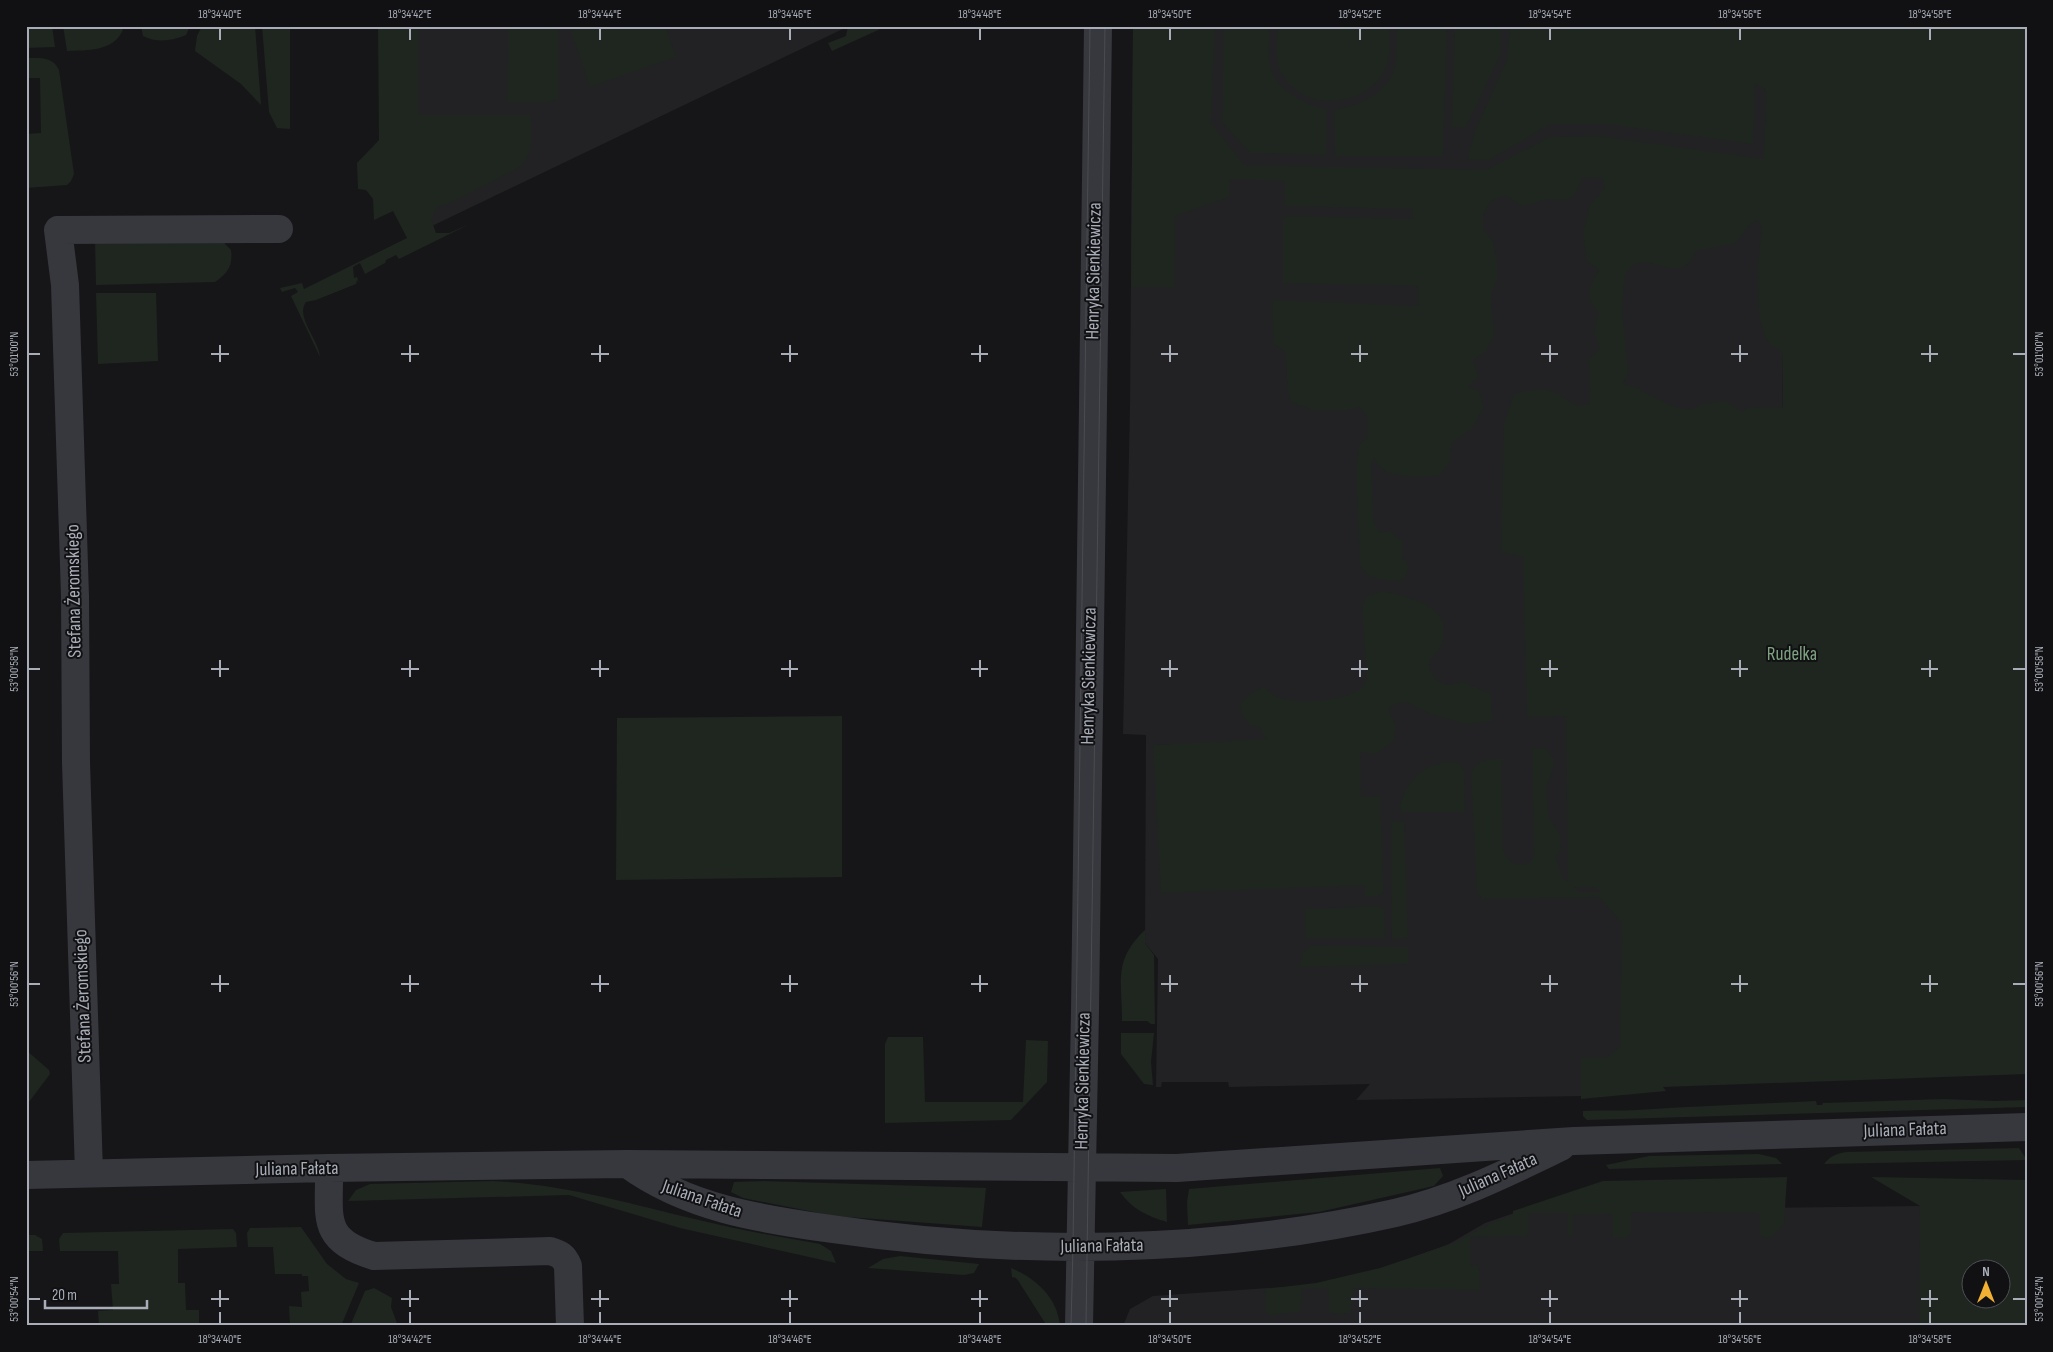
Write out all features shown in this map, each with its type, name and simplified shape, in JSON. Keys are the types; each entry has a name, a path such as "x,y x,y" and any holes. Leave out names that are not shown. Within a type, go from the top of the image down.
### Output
{"street":[{"name":"Henryka Sienkiewicza","path":"1079,1326 1098,26"},
{"name":"Stefana Żeromskiego","path":"88,1173 76,762 75,596 66,295 58,230 279,229"},
{"name":"Juliana Fałata","path":"26,1175 627,1164 1177,1168 1574,1140 2027,1127"},
{"name":"Juliana Fałata","path":"627,1164 664,1188 706,1205 754,1216 892,1238 998,1247 1080,1247 1178,1244 1295,1231 1397,1212 1476,1188 1574,1140"},
{"path":"329,1168 330,1222 333,1232 342,1242 354,1250 374,1256 550,1250 565,1257 568,1266 570,1326"}],"shaded area":[{"path":"407,26 849,26 407,238"},
{"path":"1133,26 1778,26 1783,420 1746,685 1771,1065 1584,1096 1356,1100 1370,1084 1229,1087 1228,1082 1162,1082 1161,1087 1156,1087 1158,959 1145,943 1146,735 1123,734 1130,406"},
{"path":"2027,1206 2027,1326 1123,1326 1130,1309 1153,1296 1314,1285 1380,1269 1449,1244 1485,1223 1520,1211"}],"green space":[{"path":"26,26 52,26 55,47 26,48"},
{"path":"63,26 119,26 123,30 119,37 106,46 91,50 67,51"},
{"path":"141,26 190,26 186,35 175,39 154,40 143,36"},
{"path":"202,26 255,26 261,105 241,84 195,51 197,36"},
{"path":"262,26 290,26 290,129 277,128 269,112"},
{"path":"378,26 418,26 418,112 420,115 531,115 530,149 528,156 520,167 446,205 438,206 431,219 436,233 449,233 470,224 399,259 396,255 365,274 360,263 353,267 354,278 357,277 359,283 357,280 356,284 316,300 306,302 303,308 303,315 319,350 320,357 291,296 298,292 295,288 282,292 280,288 302,283 304,289 407,238 393,211 374,220 373,199 366,190 358,189 357,163 379,140"},
{"path":"508,26 558,26 558,99 547,102 507,102"},
{"path":"584,26 665,26 676,57 590,87 571,31"},
{"path":"848,26 887,26 832,51 828,43 846,36"},
{"name":"Rudelka","path":"1133,26 1215,26 1211,123 1244,165 1486,170 1550,137 1598,136 1764,159 1766,90 1755,83 1753,144 1606,124 1550,124 1489,160 1467,159 1475,131 1507,60 1510,26 2027,26 2027,1074 1663,1087 1666,1091 1581,1099 1581,1058 1606,1058 1620,1047 1622,923 1599,897 1482,899 1477,893 1471,775 1479,763 1491,759 1501,759 1503,850 1513,863 1518,865 1527,864 1534,856 1532,749 1545,748 1553,758 1553,769 1546,789 1549,818 1560,835 1561,848 1556,858 1562,877 1568,882 1566,716 1527,717 1523,557 1501,552 1504,423 1514,394 1523,391 1549,390 1575,404 1584,405 1590,403 1589,359 1600,349 1594,331 1599,313 1591,302 1590,292 1599,270 1587,261 1583,233 1590,205 1605,187 1602,178 1583,177 1574,196 1566,200 1547,199 1522,206 1505,195 1491,201 1483,215 1484,232 1493,241 1497,262 1497,280 1491,295 1494,336 1486,351 1473,360 1478,377 1468,387 1479,391 1484,407 1472,429 1452,442 1450,462 1440,475 1401,476 1386,472 1374,458 1371,464 1374,523 1380,533 1389,531 1402,541 1402,555 1409,567 1405,577 1400,581 1372,577 1367,574 1360,564 1356,474 1359,444 1368,438 1368,418 1360,407 1348,410 1315,411 1291,402 1285,352 1274,344 1272,300 1418,306 1419,286 1283,283 1283,220 1287,216 1413,219 1413,209 1285,206 1285,181 1230,179 1229,197 1175,216 1174,287 1131,287","holes":["1757,220 1762,228 1758,287 1760,318 1769,343 1782,352 1783,408 1749,407 1742,412 1725,401 1703,404 1690,410 1671,406 1635,387 1623,384 1628,373 1622,306 1625,275 1634,264 1647,262 1668,268 1681,268 1689,263 1696,251 1736,243 1750,224","1574,887 1597,888 1601,892 1579,892"]},
{"path":"1224,26 1270,26 1269,58 1275,78 1289,93 1327,110 1326,155 1250,153 1222,122"},
{"path":"1278,26 1389,26 1387,65 1379,80 1366,91 1352,98 1335,101 1319,100 1304,95 1291,86 1279,67 1276,49"},
{"path":"1397,26 1447,27 1443,156 1335,156 1334,110 1372,97 1386,84 1392,75 1396,61"},
{"path":"1455,26 1501,26 1500,55 1466,127 1452,127"},
{"path":"26,58 49,60 59,70 74,174 67,185 26,188 26,134 41,133 40,78 26,78"},
{"path":"95,239 224,243 231,250 231,260 229,269 215,282 96,285"},
{"path":"96,293 156,293 158,361 98,364"},
{"path":"1381,591 1423,603 1440,616 1444,625 1444,636 1440,649 1430,659 1429,668 1436,680 1447,685 1463,682 1491,694 1493,721 1465,724 1431,714 1407,702 1396,704 1388,709 1396,726 1394,740 1376,754 1360,752 1361,797 1380,796 1384,892 1378,896 1365,896 1364,885 1161,893 1153,745 1268,739 1262,733 1260,727 1250,725 1242,714 1240,706 1250,694 1265,687 1277,697 1296,701 1320,701 1343,697 1360,689 1367,679 1362,607 1366,597"},
{"path":"842,716 842,877 616,880 617,718"},
{"path":"1445,762 1459,763 1464,771 1465,812 1401,812 1400,807 1403,796 1414,779 1428,768"},
{"path":"1404,821 1408,938 1392,939 1391,822"},
{"path":"1378,906 1384,909 1385,938 1306,938 1305,909"},
{"path":"1145,930 1145,943 1154,955 1155,1024 1147,1021 1122,1021 1121,983 1124,961 1128,951"},
{"path":"1312,945 1408,947 1408,964 1299,967 1303,953"},
{"path":"1121,1033 1154,1033 1151,1062 1153,1085 1144,1084 1121,1054"},
{"path":"888,1037 923,1037 925,1102 1023,1102 1026,1040 1048,1041 1047,1082 1011,1120 885,1123 885,1044"},
{"path":"26,1050 49,1070 50,1074 26,1106"},
{"path":"1944,1099 2027,1100 2027,1107 1587,1120 1583,1116 1583,1111 1816,1101 1817,1105 1822,1105 1823,1103"},
{"path":"2019,1148 2027,1160 1824,1164 1834,1155 1847,1152"},
{"path":"1759,1154 1776,1158 1782,1164 1609,1169 1606,1165 1649,1156"},
{"path":"1440,1168 1443,1176 1434,1186 1319,1212 1188,1225 1187,1202 1189,1189"},
{"path":"1787,1177 1784,1224 1772,1236 1765,1238 1760,1235 1760,1213 1631,1212 1631,1234 1627,1237 1613,1237 1612,1214 1573,1215 1572,1237 1568,1234 1567,1213 1529,1213 1528,1234 1525,1236 1470,1237 1470,1266 1477,1265 1479,1269 1480,1290 1353,1288 1351,1313 1333,1314 1329,1311 1329,1289 1302,1288 1300,1312 1270,1315 1266,1311 1265,1289 1316,1283 1380,1268 1454,1243 1490,1224 1513,1215 1513,1211 1603,1181"},
{"path":"1871,1177 2027,1180 2027,1326 1919,1326 1920,1206"},
{"path":"493,1181 571,1190 729,1227 820,1244 831,1251 836,1263 680,1228 569,1195 348,1201 356,1190 370,1184"},
{"path":"764,1181 986,1188 982,1227 834,1216 743,1198 731,1192 734,1182"},
{"path":"1166,1189 1167,1222 1140,1211 1120,1192"},
{"path":"301,1227 327,1264 346,1279 359,1283 341,1326 290,1326 289,1306 302,1307 301,1292 309,1291 308,1276 302,1276 302,1274 275,1274 273,1247 248,1247 247,1233 250,1228"},
{"path":"233,1229 236,1233 237,1247 178,1249 178,1283 185,1283 186,1310 199,1310 199,1326 99,1326 98,1311 113,1310 111,1284 119,1284 118,1251 60,1251 59,1239 63,1233"},
{"path":"26,1235 35,1235 42,1239 43,1251 26,1251"},
{"path":"900,1256 979,1264 974,1273 964,1275 868,1268 883,1259"},
{"path":"1011,1268 1029,1277 1044,1290 1055,1307 1060,1326 1047,1326 1019,1282 1016,1278 1012,1277"},
{"path":"374,1288 392,1298 391,1307 398,1326 350,1326 365,1291"}],"tram line":[{"path":"1071,1326 1090,26"},
{"path":"1086,1326 1105,26"}]}
